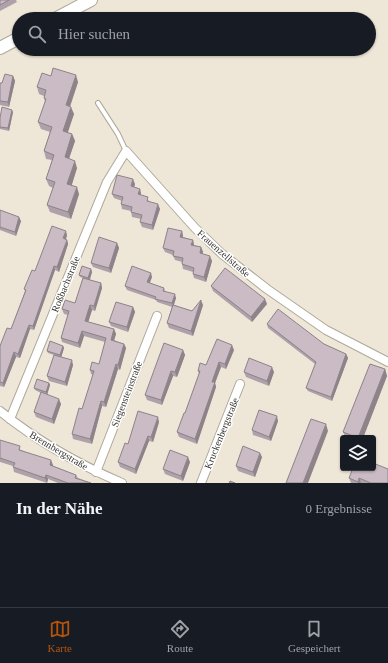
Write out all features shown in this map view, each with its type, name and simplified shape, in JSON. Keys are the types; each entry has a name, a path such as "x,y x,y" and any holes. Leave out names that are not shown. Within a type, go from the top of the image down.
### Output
{"street":[{"path":"68,12 91,0"},
{"path":"0,48 12,42"},
{"name":"Frauenzellstraße","path":"126,150 195,228 222,254 267,289 326,330 388,362"},
{"name":"Roßbachstraße","path":"10,419 107,182 126,150"},
{"name":"Siegensteinstraße","path":"96,472 157,316"},
{"name":"Kruckenbergstraße","path":"201,483 240,384"},
{"name":"Brennbergstraße","path":"0,411 49,446 96,472 122,483"}],"lane":[{"name":"Frauenzellstraße","path":"98,103 118,134 126,150"}],"building":[{"path":"0,0 9,0 0,5"},
{"path":"53,68 76,75 66,105 71,107 63,131 72,134 65,157 75,161 67,184 77,187 68,212 47,205 55,182 46,179 54,155 44,151 52,127 38,122 46,99 44,98 46,90 37,87 42,73 51,76"},
{"path":"5,74 13,76 8,102 0,101 0,83 2,83"},
{"path":"2,107 12,110 8,128 0,127"},
{"path":"117,175 133,179 131,186 140,189 138,194 148,197 147,201 158,204 152,225 140,222 142,215 131,212 132,207 121,204 123,197 112,194"},
{"path":"0,210 19,217 15,232 0,227"},
{"path":"52,226 66,231 63,238 67,240 57,267 54,266 33,326 29,325 18,354 14,352 3,383 0,382 0,346 7,328 11,329 26,290 24,289 32,270 35,271"},
{"path":"168,228 182,231 180,237 193,240 191,245 201,247 200,253 210,256 204,277 193,274 194,268 182,264 183,258 173,256 174,251 163,248"},
{"path":"99,237 117,243 109,268 91,263"},
{"path":"82,266 91,269 88,278 79,275"},
{"path":"132,266 151,273 147,282 164,288 163,291 175,294 172,303 155,299 156,297 125,286"},
{"path":"225,268 265,299 251,317 211,286"},
{"path":"83,278 101,283 94,306 90,305 85,321 114,329 111,340 124,344 104,402 101,401 90,439 72,434 79,408 82,409 94,371 90,370 92,362 99,364 106,338 82,331 78,343 61,338 69,311 62,309 65,300 75,303"},
{"path":"201,300 191,331 167,323 173,305 192,311"},
{"path":"116,302 133,307 127,327 109,322"},
{"path":"278,309 324,344 346,354 331,397 306,388 316,362 267,324"},
{"path":"217,339 232,345 225,364 219,362 212,382 215,382 195,439 177,432 200,371 198,371 200,363 206,365"},
{"path":"50,341 63,346 60,355 47,351"},
{"path":"164,343 183,350 175,372 171,371 161,400 145,395"},
{"path":"54,355 72,360 65,382 47,376"},
{"path":"249,358 272,367 267,381 244,372"},
{"path":"370,364 385,369 359,435 350,435 343,432"},
{"path":"37,379 49,383 46,392 34,388"},
{"path":"41,392 59,399 52,419 34,412"},
{"path":"259,410 277,416 269,437 252,430"},
{"path":"138,411 158,417 151,437 148,436 135,469 118,462 125,443 128,444"},
{"path":"311,419 326,424 303,483 286,483"},
{"path":"0,440 20,446 19,450 51,460 50,465 76,475 75,478 91,483 68,483 46,475 45,478 13,467 15,463 0,458"},
{"path":"243,446 260,453 253,472 236,466"},
{"path":"170,450 188,457 181,476 163,469"},
{"path":"376,464 388,469 388,483 371,483 359,478 358,482 349,478 352,471 376,471"}]}
